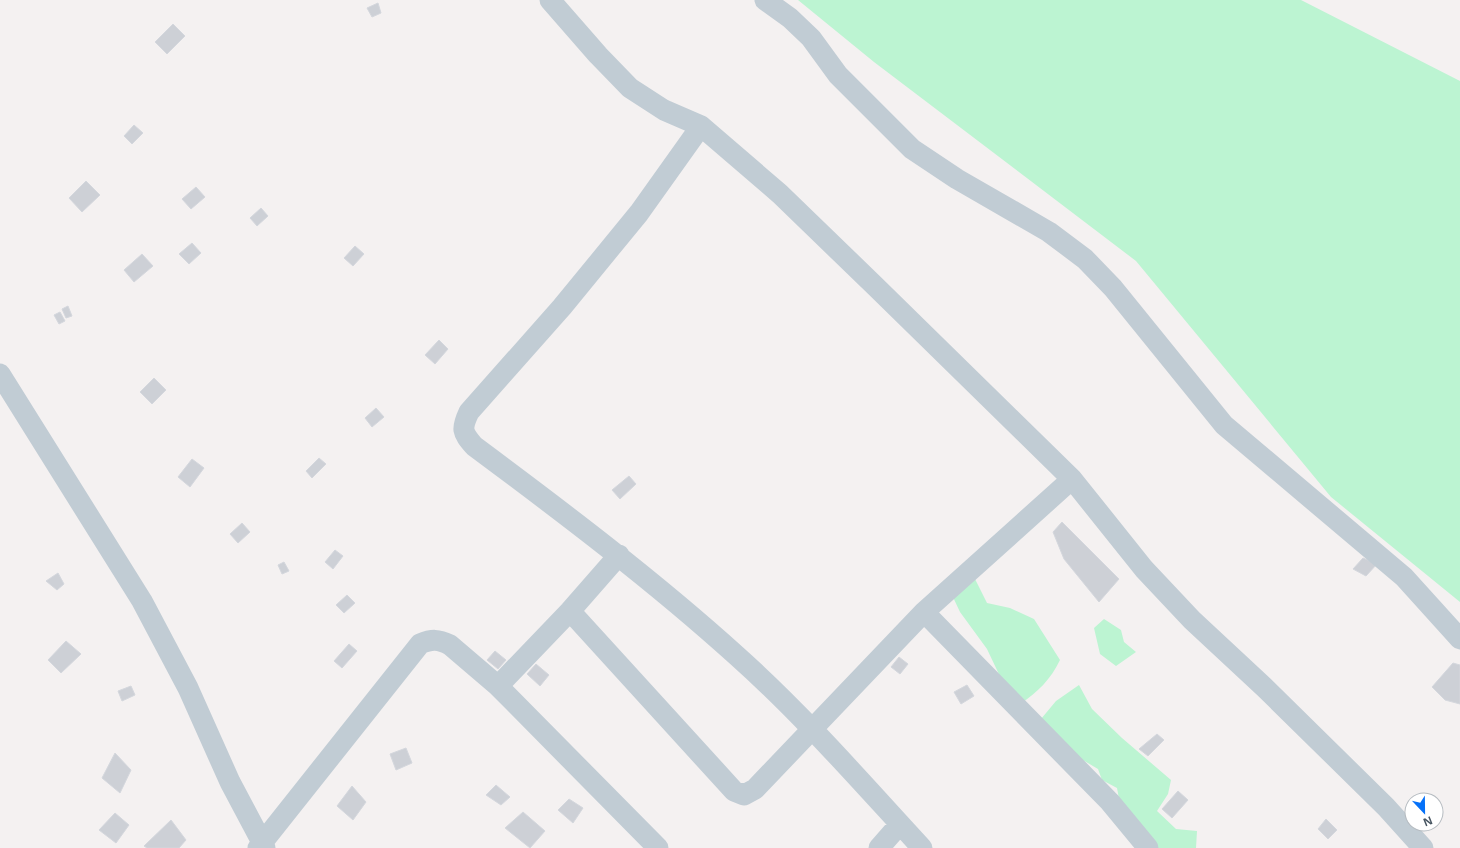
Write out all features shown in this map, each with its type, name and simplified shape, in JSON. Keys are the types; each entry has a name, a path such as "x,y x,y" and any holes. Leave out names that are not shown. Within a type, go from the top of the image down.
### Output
{"street":[{"path":"550,0 598,55 630,88 664,110 701,126 780,194 1072,479 1144,569 1192,620 1264,687 1381,802 1423,848"},
{"path":"765,0 790,18 811,38 838,75 912,149 957,179 1049,232 1085,259 1113,288 1224,425 1404,577 1460,639"},
{"path":"701,126 639,213 562,307 468,412 463,423 464,433 474,446 619,555 738,656 812,729 922,848"},
{"path":"0,374 142,601 188,688 230,782 264,847 420,644 431,639 441,640 450,645 498,686 658,848"},
{"path":"570,611 738,794 744,795 755,789 924,612 1072,479"},
{"path":"498,686 570,611 619,555"},
{"path":"924,612 1110,802 1148,848"},
{"path":"879,848 900,824"}],"green space":[{"path":"798,0 1301,0 1460,81 1460,602 1331,497 1136,261 874,62"},
{"path":"973,575 987,603 1010,608 1034,619 1060,660 1043,685 1033,695 1020,704 1005,687 987,649 960,612 952,595"},
{"path":"1104,619 1121,630 1124,642 1136,652 1116,666 1100,654 1094,628"},
{"path":"1079,685 1092,709 1122,738 1171,780 1168,794 1157,811 1176,829 1197,831 1196,848 1156,848 1120,804 1117,788 1102,780 1098,769 1071,753 1041,719 1056,701"}],"building":[{"path":"378,3 381,13 372,17 367,8"},
{"path":"173,24 185,36 167,54 155,42"},
{"path":"134,125 143,133 132,144 124,136"},
{"path":"86,181 100,195 82,212 69,198"},
{"path":"196,187 205,197 191,209 182,199"},
{"path":"261,208 268,216 257,226 250,218"},
{"path":"192,243 201,253 189,264 179,254"},
{"path":"355,246 364,254 353,266 344,258"},
{"path":"142,254 153,266 134,282 124,270"},
{"path":"68,306 72,316 66,318 62,309"},
{"path":"60,312 65,321 59,324 54,315"},
{"path":"439,340 448,349 435,364 425,355"},
{"path":"154,378 166,390 152,404 140,392"},
{"path":"376,408 384,417 372,427 365,418"},
{"path":"319,458 326,464 312,478 306,471"},
{"path":"192,459 204,468 190,487 178,477"},
{"path":"629,476 636,484 620,499 612,490"},
{"path":"1062,522 1119,579 1099,602 1064,559 1053,532"},
{"path":"242,523 250,532 238,543 230,534"},
{"path":"335,550 343,556 333,569 325,562"},
{"path":"1363,558 1377,564 1366,576 1353,569"},
{"path":"284,562 289,571 282,574 278,565"},
{"path":"58,573 64,584 57,590 46,581"},
{"path":"347,595 355,603 344,613 336,605"},
{"path":"66,641 81,654 61,673 48,660"},
{"path":"349,644 357,651 342,668 334,661"},
{"path":"495,651 506,660 498,669 487,660"},
{"path":"899,657 908,664 900,674 891,667"},
{"path":"1453,663 1460,665 1460,704 1445,700 1432,687"},
{"path":"536,664 549,675 540,686 527,674"},
{"path":"967,685 974,696 961,704 954,692"},
{"path":"131,686 135,695 122,701 118,691"},
{"path":"1157,734 1164,740 1148,756 1139,749"},
{"path":"406,748 412,763 396,770 390,754"},
{"path":"115,753 131,770 120,793 102,778"},
{"path":"496,785 510,797 501,805 486,795"},
{"path":"352,786 366,802 353,820 337,806"},
{"path":"1178,791 1188,800 1172,818 1162,809"},
{"path":"569,799 583,808 573,823 558,810"},
{"path":"523,812 545,831 530,848 505,828"},
{"path":"115,813 129,825 116,843 99,830"},
{"path":"1326,819 1337,830 1328,839 1318,829"},
{"path":"171,820 186,840 179,848 147,848 144,846"}]}
